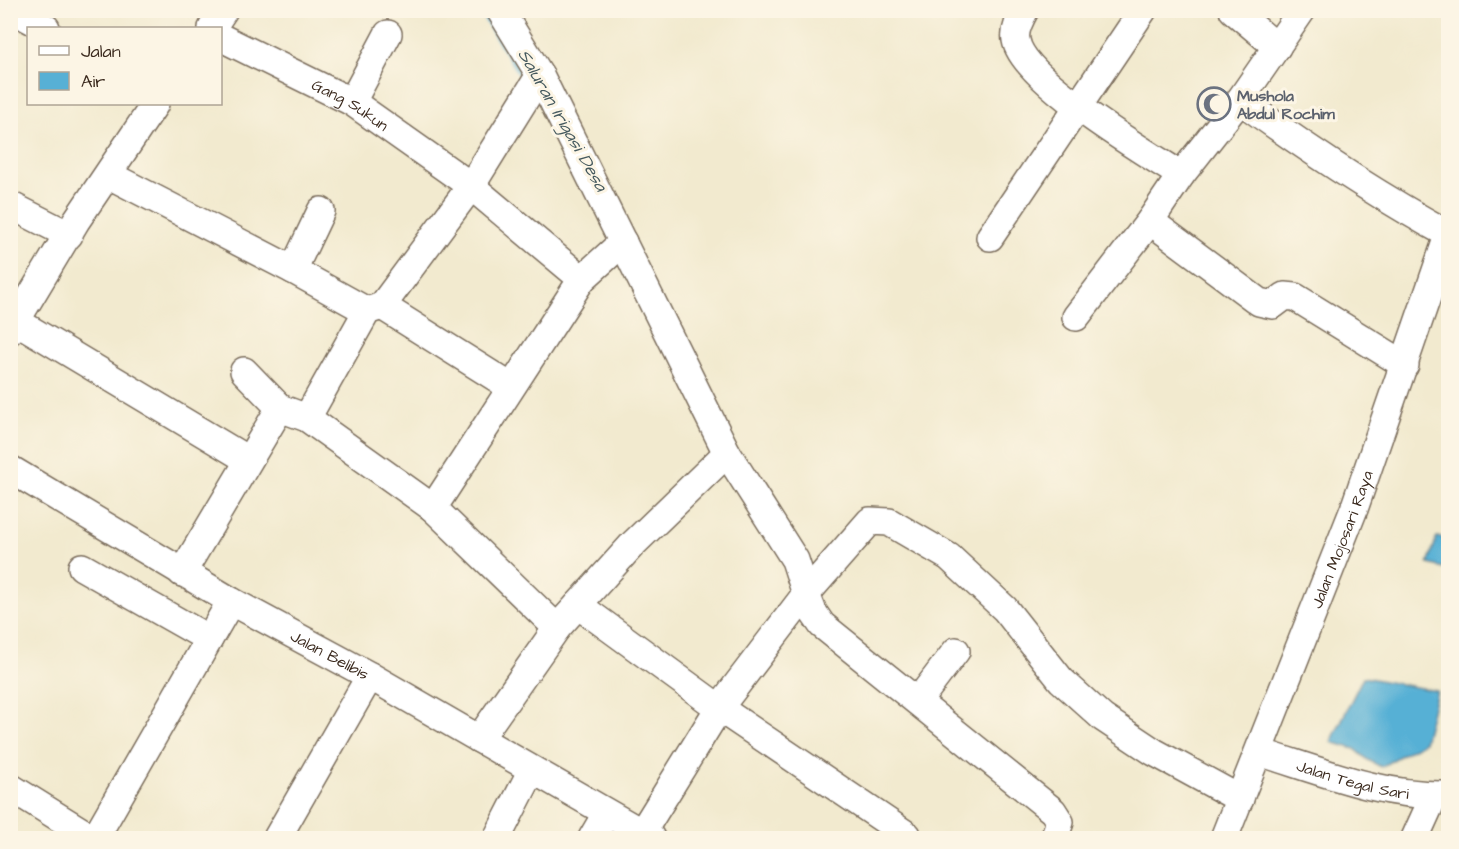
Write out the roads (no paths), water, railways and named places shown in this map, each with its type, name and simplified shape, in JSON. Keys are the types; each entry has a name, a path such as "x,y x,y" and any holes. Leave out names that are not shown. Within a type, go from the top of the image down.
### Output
{"street":[{"path":"13,10 44,27"},
{"path":"500,10 540,75 727,453 795,560 806,594 822,625 1053,811 1060,822 1054,838"},
{"path":"1025,10 1015,38 1019,51 1038,72 1078,108 1181,175"},
{"path":"990,237 1143,10"},
{"path":"1233,10 1277,47"},
{"path":"1076,317 1150,221 1181,175 1240,100 1302,10"},
{"name":"Gang Sukun","path":"219,20 352,102 471,186 582,279"},
{"path":"352,102 388,34"},
{"path":"307,418 375,309 471,186 540,75"},
{"path":"1240,100 1358,182 1449,235"},
{"path":"153,105 13,326 248,460"},
{"path":"109,175 293,270 375,309 511,387"},
{"path":"10,205 69,235"},
{"path":"293,270 321,211"},
{"path":"1150,221 1259,302 1273,305 1285,296 1295,297 1406,365"},
{"name":"Jalan Mojosari Raya","path":"1224,838 1354,509 1406,365 1449,235"},
{"path":"433,508 582,279 623,242"},
{"path":"244,371 280,408 307,418 433,508 557,628"},
{"path":"182,573 280,408"},
{"path":"479,739 557,628 632,545 727,453"},
{"name":"Jalan Belibis","path":"10,469 182,573 370,676 646,836"},
{"path":"646,836 719,708 806,594 870,521 889,522 949,557 1005,609 1061,680 1103,718 1154,752 1240,799"},
{"path":"82,567 209,639"},
{"path":"10,787 93,838 231,601"},
{"path":"578,605 719,708 907,835 905,838"},
{"path":"918,701 956,651"},
{"path":"277,838 370,676"},
{"name":"Jalan Tegal Sari","path":"1259,752 1381,789 1442,795"},
{"path":"496,838 532,770"},
{"path":"1415,838 1442,795"},
{"path":"592,838 606,814"}],"water":[{"path":"1437,537 1448,539 1448,569 1428,564"},
{"path":"1363,677 1437,691 1424,742 1381,767 1355,749 1331,742"}],"waterway":[{"name":"Saluran Irigasi Desa","path":"481,10 527,84"}],"place":[{"name":"Mushola Abdul Rochim","path":"1214,104"}]}
